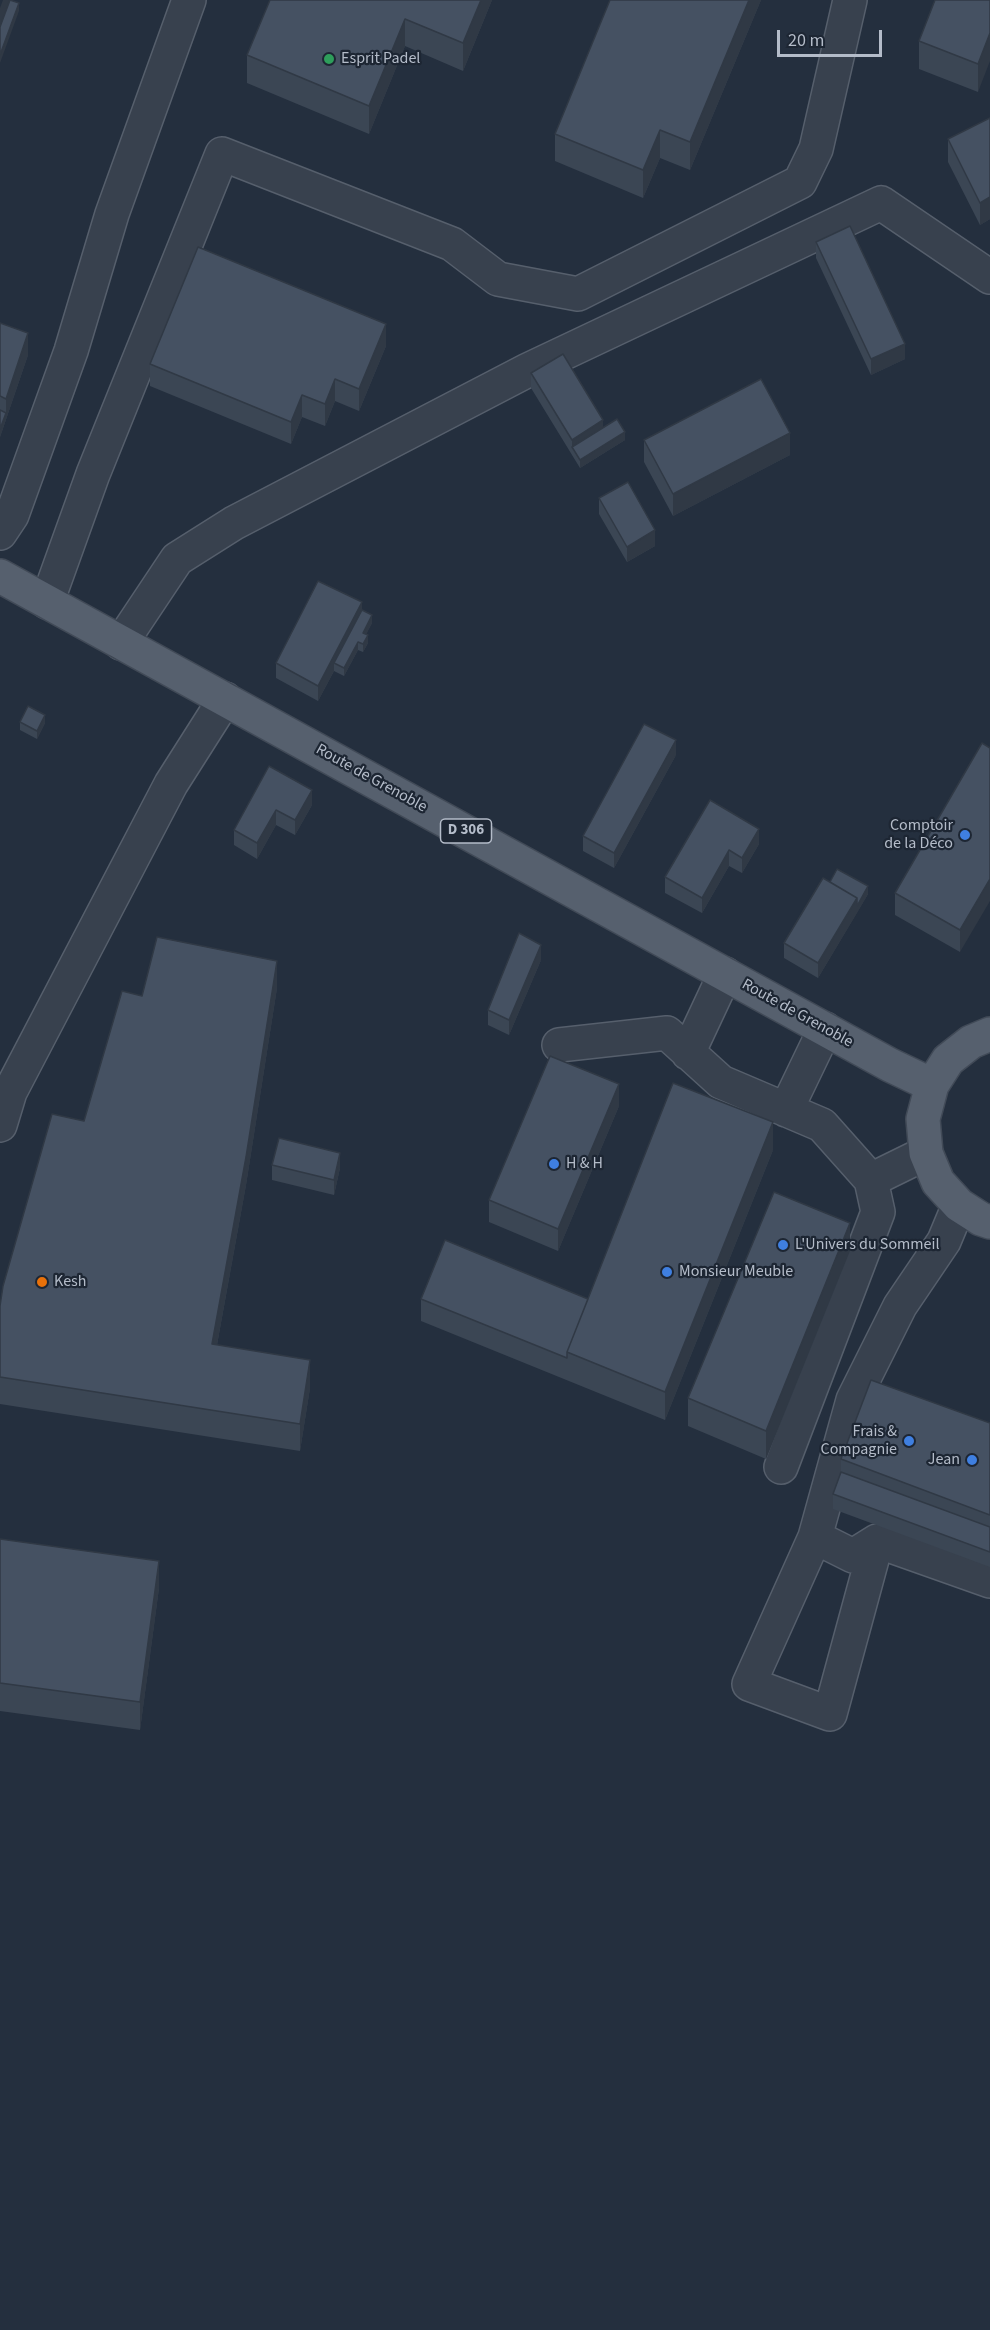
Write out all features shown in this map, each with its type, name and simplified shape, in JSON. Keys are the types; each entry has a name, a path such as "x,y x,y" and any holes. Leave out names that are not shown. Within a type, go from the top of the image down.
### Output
{"main road":[{"name":"Route de Grenoble","path":"0,576 890,1065 932,1085"},
{"path":"990,1034 971,1042 948,1060 932,1085 923,1119 926,1154 938,1182 959,1205 990,1222"}],"lane":[{"path":"0,533 12,515 71,351 112,214 189,0"},
{"path":"47,602 93,474 222,154 452,244 498,279 578,294 800,182 816,149 850,0"},
{"path":"121,643 177,559 234,523 528,370 881,203 990,277"},
{"path":"0,1125 10,1092 166,795 225,699"},
{"path":"688,1053 725,974"},
{"path":"786,1110 825,1029"},
{"path":"559,1045 667,1033 721,1082 822,1125 871,1180 878,1212 781,1467"},
{"path":"871,1180 926,1154"},
{"path":"878,1541 830,1714 749,1684 815,1537 852,1400 900,1306 944,1241 959,1205"},
{"path":"815,1537 853,1556 878,1541"},
{"path":"878,1541 990,1581"}],"building":[{"path":"10,0 19,3 0,55 0,27"},
{"name":"Esprit Padel","path":"270,0 481,0 463,43 405,19 369,106 247,55"},
{"path":"610,0 749,0 690,142 660,130 643,170 555,134"},
{"path":"935,0 990,0 990,33 978,64 919,41"},
{"path":"990,118 990,197 980,203 948,139"},
{"path":"850,226 905,344 871,359 816,242"},
{"path":"198,247 386,324 359,389 335,379 325,404 302,395 291,422 150,364"},
{"path":"0,323 28,333 6,399 0,396"},
{"path":"563,354 603,420 572,440 531,373"},
{"path":"761,379 790,433 673,494 644,440"},
{"path":"0,410 6,413 0,429"},
{"path":"617,419 625,432 580,460 572,447"},
{"path":"628,482 655,530 627,547 599,498"},
{"path":"318,581 362,602 318,686 276,663"},
{"path":"362,610 372,615 363,633 368,635 363,644 358,642 344,668 334,663"},
{"path":"28,706 45,715 37,731 20,722"},
{"path":"644,724 676,740 614,853 583,836"},
{"name":"Comptoir de la Déco","path":"982,743 990,748 990,879 960,930 895,893"},
{"path":"269,766 312,790 295,820 276,810 257,843 234,830"},
{"path":"710,800 759,829 742,858 729,850 702,898 665,877"},
{"path":"837,869 868,886 857,906 857,898 830,882"},
{"path":"823,878 857,898 818,963 784,943"},
{"path":"519,933 541,945 509,1020 488,1010"},
{"path":"157,937 277,961 246,1157 212,1344 310,1360 300,1424 0,1377 0,1306 3,1286 52,1114 84,1121 122,991 142,996"},
{"name":"H & H","path":"550,1056 619,1084 558,1229 489,1200"},
{"name":"Monsieur Meuble","path":"673,1083 773,1122 665,1392 567,1352"},
{"path":"279,1138 340,1153 334,1180 272,1165"},
{"path":"774,1192 850,1223 766,1431 688,1398"},
{"path":"445,1240 588,1299 567,1352 567,1358 421,1299"},
{"path":"871,1380 990,1423 990,1515 841,1459"},
{"path":"841,1472 990,1527 990,1552 833,1494"},
{"path":"0,1539 159,1561 140,1702 0,1683"}],"place":[{"name":"Esprit Padel","path":"329,59"},
{"name":"Comptoir de la Déco","path":"965,835"},
{"name":"H & H","path":"554,1164"},
{"name":"L'Univers du Sommeil","path":"783,1245"},
{"name":"Monsieur Meuble","path":"667,1272"},
{"name":"Kesh","path":"42,1282"},
{"name":"Frais & Compagnie","path":"909,1441"},
{"name":"Jean","path":"972,1460"}]}
